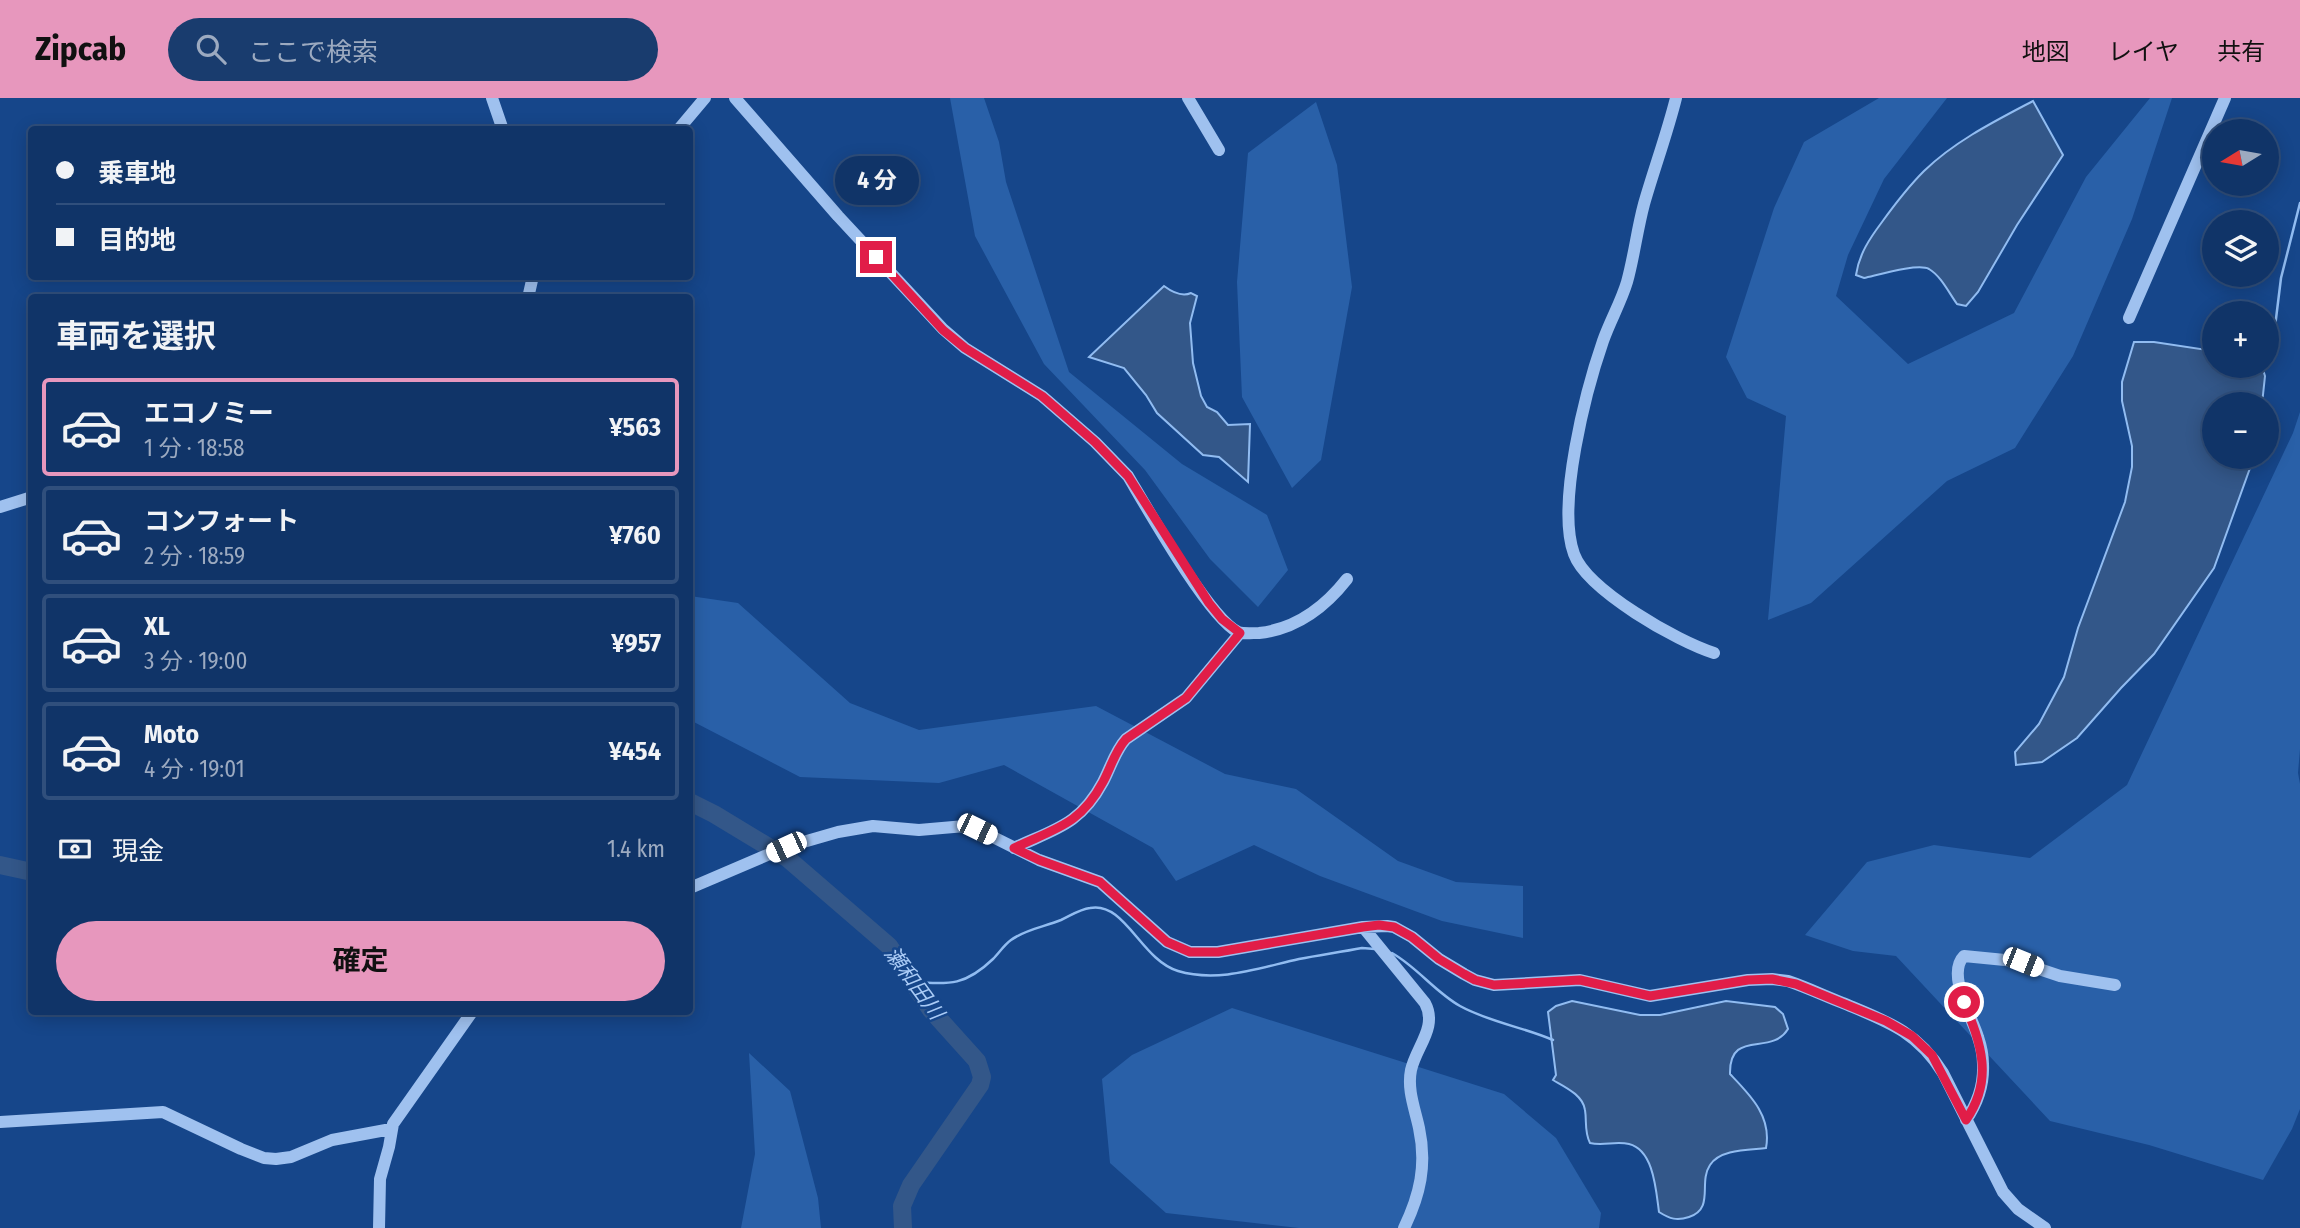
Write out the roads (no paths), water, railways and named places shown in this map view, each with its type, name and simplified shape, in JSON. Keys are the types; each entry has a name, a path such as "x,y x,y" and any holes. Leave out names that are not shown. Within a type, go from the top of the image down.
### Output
{"street":[{"path":"492,98 502,126"},
{"path":"681,126 705,98"},
{"path":"735,98 943,330 965,348 1042,396 1115,461 1128,476 1222,619 1240,633 1267,632 1292,625 1334,596 1347,579"},
{"path":"1188,98 1219,150"},
{"path":"1676,98 1645,200 1627,282 1596,361 1579,426 1569,528 1577,561 1598,585 1669,633 1714,653"},
{"path":"2129,318 2225,98"},
{"path":"0,507 28,498"},
{"path":"1014,848 1068,824 1077,817 1096,795 1126,739 1186,698 1240,633"},
{"path":"693,887 800,842 864,826 919,831 965,827 977,829 1039,860 1100,882 1167,942 1190,952 1218,952 1379,925 1394,927 1464,974 1494,985 1580,980 1650,996 1748,980 1772,979 1796,984 1886,1021 1912,1036 1932,1055 2003,1192 2018,1209 2045,1228"},
{"path":"1363,927 1427,1008 1430,1018 1428,1031 1417,1052 1411,1072 1410,1089 1422,1146 1423,1167 1418,1195 1404,1228"},
{"path":"1966,1120 1976,1105 1983,1071 1978,1036 1959,982 1959,965 1964,956 2015,961 2060,976 2115,985"},
{"path":"379,1228 380,1179 390,1147 393,1124 470,1015"},
{"path":"0,1122 163,1112 249,1152 276,1159 290,1157 332,1140 391,1129"}],"waterway":[{"path":"2278,301 2281,278 2300,203"},
{"name":"瀬和田川","path":"693,804 787,858 889,946 931,1010 977,1061 982,1077 980,1085 911,1185 902,1206 903,1228"},
{"name":"瀬和田川","path":"0,865 28,871"},
{"path":"915,982 948,983 966,978 983,968 1017,936 1090,908 1102,908 1113,913 1165,965 1193,974 1238,973 1315,956 1362,948 1375,949"},
{"path":"1392,953 1460,1006 1553,1040"}]}
